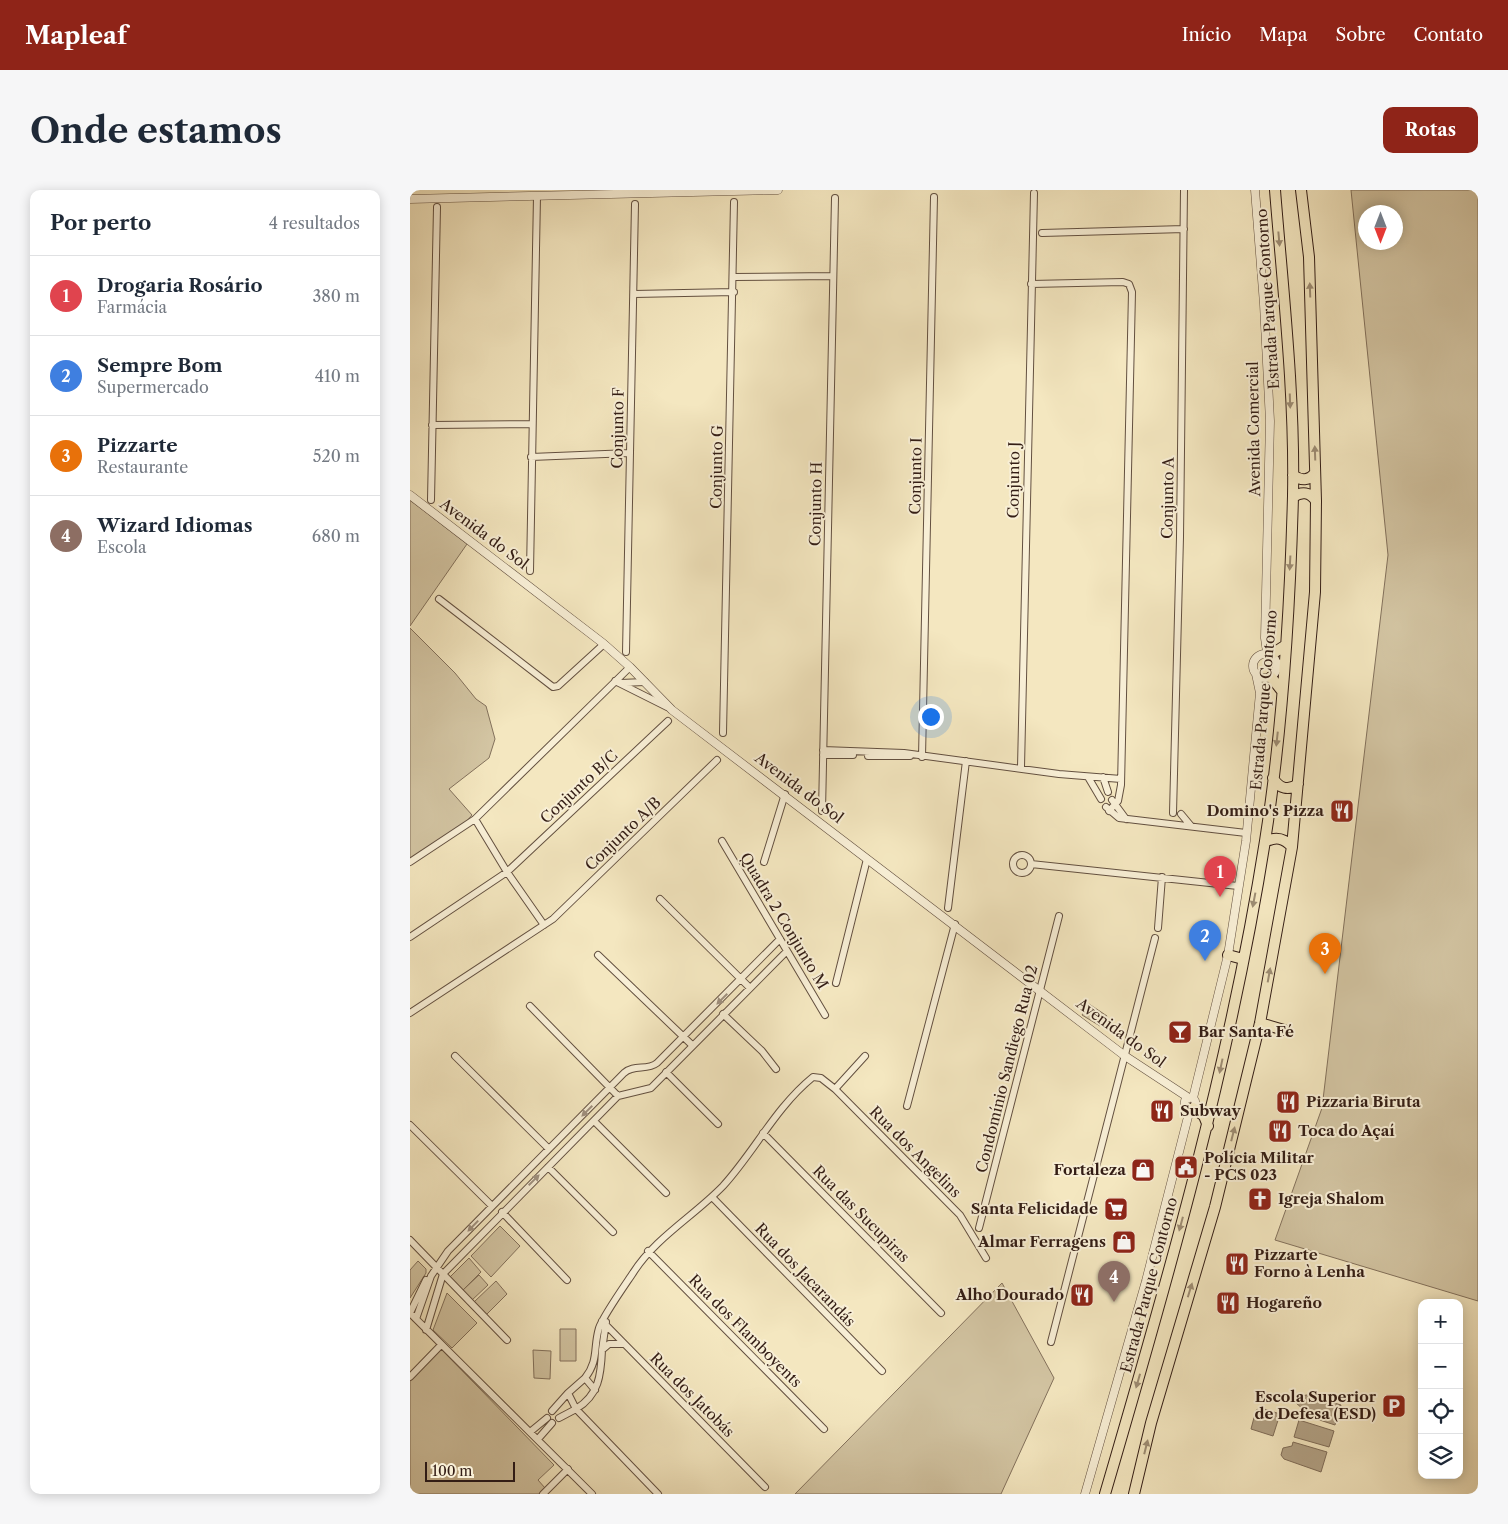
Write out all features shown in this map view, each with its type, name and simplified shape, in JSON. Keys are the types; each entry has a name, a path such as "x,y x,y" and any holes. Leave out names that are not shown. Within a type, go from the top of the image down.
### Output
{"highway":[{"name":"Estrada Parque Contorno","path":"1105,1494 1208,1126 1265,842 1286,645 1293,497 1287,333 1275,190"},
{"path":"1134,1494 1151,1423 1215,1207 1260,1024 1292,847 1315,592 1316,502 1309,257 1301,190"},
{"path":"1293,474 1303,480 1308,479 1315,472"},
{"path":"1293,497 1302,493 1308,494 1316,502"},
{"path":"1266,653 1286,645"},
{"path":"1267,678 1282,691"},
{"path":"1273,778 1277,785 1284,788 1298,784"},
{"path":"1265,842 1277,838 1283,839 1292,847"},
{"path":"1228,955 1243,959"},
{"path":"1260,1024 1284,1030"},
{"path":"1191,1103 1204,1106 1213,1103"},
{"path":"1191,1103 1204,1116 1208,1126"}],"street":[{"path":"410,199 483,194 537,196 568,193 778,190"},
{"name":"Conjunto A","path":"1175,815 1184,190"},
{"name":"Avenida Comercial","path":"1255,190 1264,304 1270,421 1265,638 1266,653 1275,668 1267,678 1260,694"},
{"name":"Conjunto J","path":"1021,767 1034,193"},
{"path":"530,571 537,196"},
{"name":"Conjunto I","path":"922,757 934,197"},
{"name":"Conjunto H","path":"822,811 834,198"},
{"name":"Conjunto G","path":"724,733 734,292 734,202"},
{"name":"Conjunto F","path":"626,652 635,204"},
{"path":"431,500 437,207"},
{"path":"1042,233 1184,229"},
{"path":"734,277 833,276"},
{"path":"1031,284 1122,282 1129,284 1132,292 1121,779 1114,803 1107,809 1119,818 1175,815 1191,826 1246,833"},
{"path":"634,294 734,292"},
{"path":"432,425 532,424"},
{"path":"531,457 630,453"},
{"name":"Avenida do Sol","path":"410,495 604,644 648,684 672,710 785,794 1125,1056 1180,1092 1191,1103"},
{"path":"439,599 551,686 556,687 604,644"},
{"name":"Avenida Comercial","path":"1085,1494 1144,1290 1228,955 1246,833 1260,694 1254,662 1266,653"},
{"path":"410,862 475,819 617,682 630,667"},
{"path":"1256,674 1267,678"},
{"path":"617,682 648,684 645,692 640,693"},
{"path":"617,682 672,710"},
{"name":"Conjunto B/C","path":"410,937 507,872 668,721"},
{"path":"823,752 911,756 1021,767 1088,777 1121,779"},
{"name":"Conjunto A/B","path":"410,1013 561,912 717,760"},
{"path":"948,908 966,761"},
{"path":"1088,777 1101,799"},
{"path":"1103,777 1108,792"},
{"path":"764,862 785,794"},
{"path":"1114,803 1126,819"},
{"path":"1175,815 1191,826"},
{"path":"475,819 507,872 544,925"},
{"name":"Quadra 2 Conjunto M","path":"722,840 825,1015"},
{"path":"836,983 868,859"},
{"path":"1031,864 1238,886"},
{"path":"1158,928 1162,877"},
{"path":"660,899 750,988"},
{"name":"Condomínio Sandiego Rua 02","path":"979,1228 1059,916"},
{"path":"907,1106 955,924"},
{"path":"1051,1342 1155,938"},
{"path":"592,1494 441,1346 410,1313 427,1278 435,1267 492,1206 628,1070 654,1066 780,939"},
{"path":"426,1330 443,1274 502,1212 618,1096 651,1088 787,951"},
{"path":"598,955 692,1045"},
{"path":"530,1006 618,1096"},
{"path":"723,1014 762,1051 776,1069"},
{"path":"455,1056 549,1149"},
{"path":"835,1090 865,1056"},
{"path":"666,1072 718,1124"},
{"name":"Rua dos Angelins","path":"763,1134 777,1113 813,1078 821,1078 960,1215 986,1258"},
{"path":"594,1121 666,1193"},
{"path":"410,1125 492,1206"},
{"path":"566,1133 574,1141"},
{"path":"552,1411 585,1378 595,1360 604,1323 648,1251 712,1198 763,1134"},
{"name":"Rua das Sucupiras","path":"763,1134 942,1313"},
{"path":"548,1167 613,1232"},
{"path":"515,1183 523,1192"},
{"name":"Rua dos Jacarandás","path":"712,1198 882,1371"},
{"path":"502,1212 568,1280"},
{"path":"410,1240 507,1340"},
{"name":"Rua dos Flamboyents","path":"648,1251 824,1429"},
{"path":"416,1319 435,1267"},
{"path":"559,1418 586,1403 595,1390 600,1376 604,1323"},
{"name":"Rua dos Jatobás","path":"604,1323 622,1344 765,1487"},
{"path":"602,1350 609,1344 622,1344"},
{"path":"410,1377 441,1346"},
{"path":"585,1378 595,1390"},
{"path":"568,1393 576,1409 658,1494"},
{"path":"530,1432 546,1419 551,1424 538,1439"},
{"path":"543,1494 568,1469"}],"shaded area":[{"path":"1351,190 1478,190 1478,1301 1275,1240 1322,1108 1388,555"},
{"path":"410,500 467,544 410,626"},
{"path":"410,628 455,673 476,699 486,706 495,739 489,758 449,789 472,815 465,823 410,859"},
{"path":"1089,1004 1107,1016 1100,1026 1082,1015"},
{"path":"500,1226 520,1246 491,1277 471,1256"},
{"path":"469,1258 481,1272 462,1291 449,1278"},
{"path":"418,1261 426,1269 426,1273 410,1298 410,1270"},
{"path":"479,1275 488,1285 471,1301 462,1291"},
{"path":"496,1281 507,1294 486,1315 474,1302"},
{"path":"1002,1283 1054,1378 1001,1494 795,1494"},
{"path":"447,1293 477,1323 452,1348 433,1330"},
{"path":"560,1329 576,1329 576,1361 560,1361"},
{"path":"440,1348 554,1465 538,1480 545,1488 539,1494 410,1494 410,1378"},
{"path":"533,1350 551,1351 550,1379 534,1378"},
{"path":"1307,1395 1341,1405 1335,1425 1301,1414 1303,1409 1296,1403 1300,1396"},
{"path":"1261,1408 1280,1414 1273,1436 1251,1429 1256,1410"},
{"path":"1299,1420 1334,1431 1329,1447 1294,1437"},
{"path":"1293,1442 1327,1452 1321,1472 1284,1459 1281,1455 1283,1448 1292,1446"}],"place":[{"name":"Domino's Pizza","path":"1342,811"},
{"name":"Drogaria Rosário","path":"1220,897"},
{"name":"Sempre Bom","path":"1205,961"},
{"name":"Pizzarte","path":"1325,974"},
{"name":"Bar Santa Fé","path":"1180,1032"},
{"name":"Pizzaria Biruta","path":"1288,1102"},
{"name":"Subway","path":"1162,1111"},
{"name":"Toca do Açaí","path":"1280,1131"},
{"name":"Polícia Militar - PCS 023","path":"1186,1167"},
{"name":"Fortaleza","path":"1143,1170"},
{"name":"Igreja Shalom","path":"1260,1199"},
{"name":"Santa Felicidade","path":"1116,1209"},
{"name":"Almar Ferragens","path":"1124,1242"},
{"name":"Pizzarte Forno à Lenha","path":"1237,1264"},
{"name":"Alho Dourado","path":"1082,1295"},
{"name":"Wizard Idiomas","path":"1114,1302"},
{"name":"Hogareño","path":"1228,1303"},
{"name":"Escola Superior de Defesa (ESD)","path":"1394,1406"}]}
